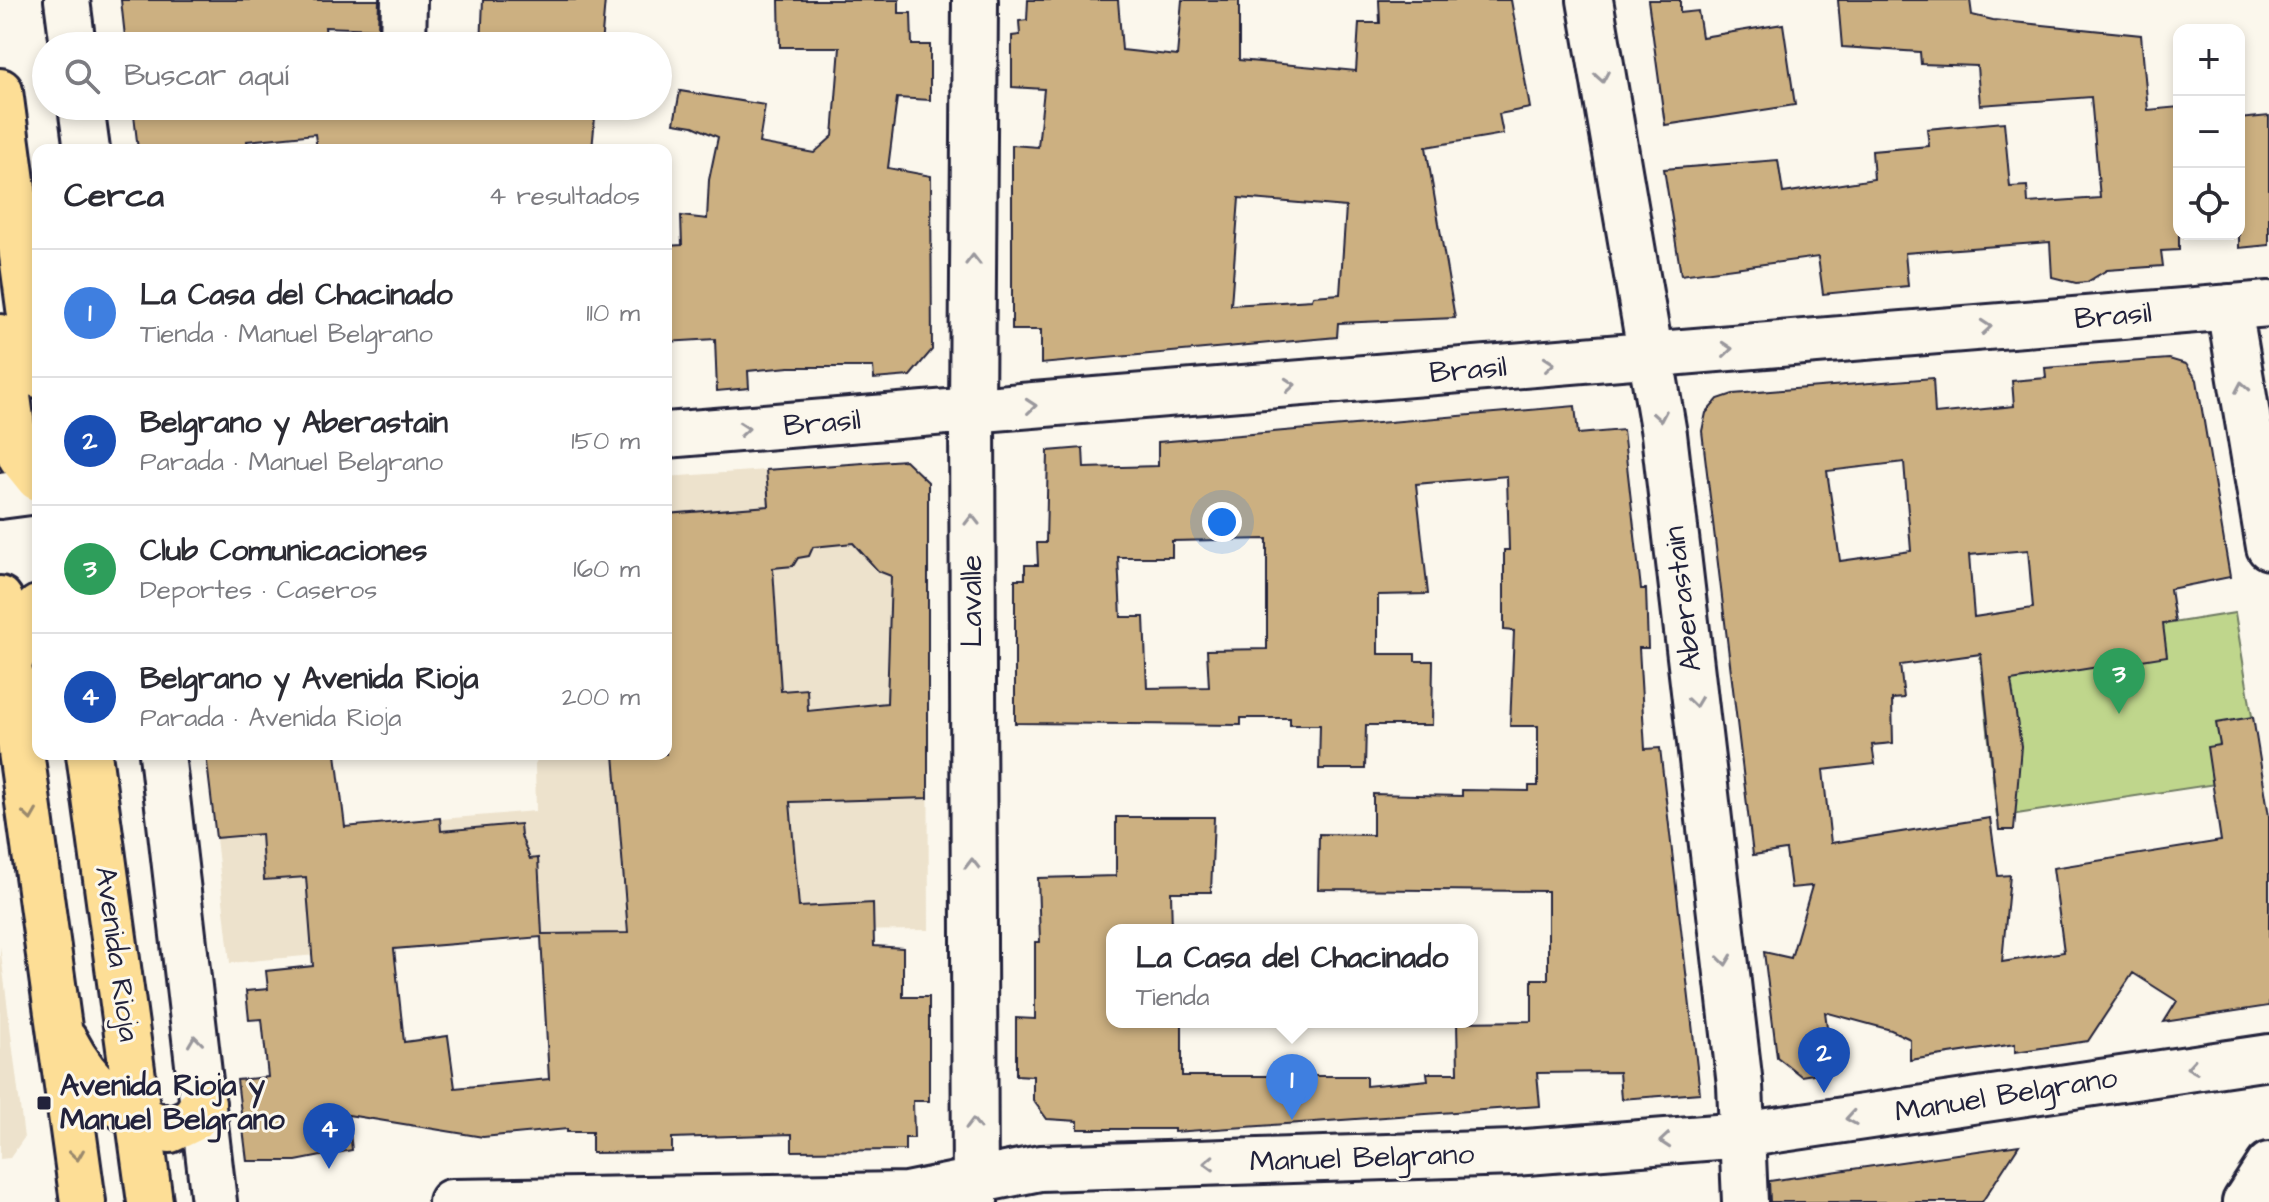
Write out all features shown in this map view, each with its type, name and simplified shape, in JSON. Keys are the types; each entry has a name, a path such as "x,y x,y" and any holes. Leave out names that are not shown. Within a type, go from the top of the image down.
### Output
{"main road":[{"path":"0,91 32,330"},
{"path":"0,337 14,441 32,471"},
{"path":"0,599 83,1202"},
{"path":"9,664 32,618"},
{"name":"Avenida Rioja","path":"90,760 171,1117 148,1184"},
{"path":"58,1021 72,1054 90,1080 113,1102 171,1117"}],"street":[{"path":"67,0 71,32"},
{"path":"403,32 404,0"},
{"name":"Lavalle","path":"974,1192 972,411 975,0"},
{"name":"Aberastain","path":"1590,0 1667,466 1740,1085 1745,1202"},
{"path":"83,120 86,144"},
{"path":"2249,305 2269,547"},
{"name":"Brasil","path":"672,435 2249,305"},
{"path":"0,496 32,492"},
{"name":"Avenida Rioja","path":"162,760 171,1117 214,1202"},
{"name":"Manuel Belgrano","path":"451,1202 974,1192 1040,1168 1514,1153 1742,1135 2269,1057"},
{"path":"2245,1202 2269,1165"},
{"path":"2251,1202 2269,1197"}],"shaded area":[{"path":"905,460 891,577 887,687 928,689 929,930 543,934 230,963 216,838 536,811 537,760 672,760 672,477"},
{"path":"0,946 24,1138 10,1158 0,1159"}],"green space":[{"path":"2235,613 2262,777 1997,817 1980,654"}],"building":[{"path":"121,0 379,0 378,29 325,27 326,32 124,32"},
{"path":"483,0 605,0 602,32 482,32"},
{"path":"779,0 899,0 899,13 911,13 912,45 930,45 930,100 897,98 888,168 931,176 932,350 910,376 874,379 873,367 789,367 748,371 749,388 717,391 715,339 672,342 672,246 682,245 681,216 707,219 709,180 718,137 693,126 674,123 680,91 765,105 759,143 814,153 833,136 840,47 780,47"},
{"path":"1028,0 1118,0 1122,50 1177,56 1182,0 1239,0 1239,60 1356,71 1359,23 1380,23 1379,0 1511,0 1530,108 1499,114 1503,134 1426,147 1455,318 1338,323 1337,337 1041,364 1041,330 1012,330 1012,145 1038,147 1044,89 1012,87 1012,36 1020,35 1019,21 1027,20","holes":["1239,198 1346,207 1340,294 1313,296 1312,300 1231,305"]},
{"path":"1648,0 1680,0 1680,13 1698,11 1702,37 1783,24 1795,105 1665,125"},
{"path":"1838,0 1970,0 1972,15 1993,20 2141,35 2148,110 2173,108 2173,240 2179,240 2179,250 2161,251 2163,266 2107,270 2087,282 2076,283 2052,277 2050,242 1905,253 1908,286 1823,294 1818,257 1681,275 1664,169 1778,160 1783,193 1874,179 1872,151 1929,146 1927,129 2004,122 2010,187 2027,186 2028,203 2100,198 2091,97 1980,105 1977,66 1921,64 1920,52 1842,47"},
{"path":"2269,116 2269,245 2239,248 2239,240 2245,240 2245,118"},
{"path":"135,120 595,120 593,144 316,144 315,134 247,141 247,144 137,144"},
{"path":"2169,359 2186,364 2197,380 2230,577 2170,589 2175,622 2163,624 2167,656 2011,681 2021,746 2014,830 1999,830 1981,654 1900,665 1904,698 1892,699 1893,743 1872,745 1875,764 1823,770 1831,843 1990,818 1998,876 2010,875 2002,962 2064,952 2053,868 2221,841 2207,747 2220,745 2216,723 2253,717 2269,816 2269,1006 2164,1022 2177,1001 2133,973 2088,1041 2015,1052 2015,1044 1910,1060 1910,1039 1891,1030 1825,1012 1833,1071 1801,1076 1777,1057 1764,952 1791,958 1812,886 1791,888 1786,850 1753,855 1702,431 1706,413 1718,399 1733,394 1933,378 1935,414 2014,406 2012,381 2046,378 2045,368","holes":["1904,462 1911,551 1840,561 1827,471","2028,550 2033,608 1974,617 1969,555"]},
{"path":"1575,406 1578,434 1623,430 1641,589 1646,589 1648,648 1639,648 1645,749 1660,748 1700,1093 1621,1099 1619,1072 1537,1073 1540,1106 1174,1132 1174,1129 1078,1129 1078,1121 1047,1119 1033,1100 1033,1076 1016,1075 1016,1018 1035,1019 1035,942 1040,942 1038,878 1116,876 1116,817 1214,817 1211,892 1171,892 1172,924 1106,924 1106,1028 1182,1028 1182,1076 1366,1076 1366,1086 1428,1080 1427,1073 1458,1073 1457,1028 1478,1028 1478,1022 1532,1021 1532,979 1548,979 1548,891 1318,889 1319,834 1373,835 1373,794 1462,796 1462,790 1529,791 1529,786 1538,786 1538,726 1510,726 1514,631 1504,630 1504,550 1509,550 1507,476 1416,484 1428,594 1378,595 1378,654 1415,654 1415,661 1433,661 1432,725 1366,725 1365,769 1319,769 1320,725 1290,725 1290,718 1241,718 1241,725 1015,723 1015,579 1025,579 1025,565 1038,565 1037,543 1046,543 1048,451 1083,448 1084,468 1158,466 1158,442","holes":["1267,539 1267,649 1207,650 1209,687 1147,688 1144,617 1121,617 1118,557 1172,557 1172,541"]},
{"path":"905,460 928,482 928,798 790,802 799,907 873,903 874,946 903,948 903,997 929,997 929,1101 913,1101 914,1138 905,1138 905,1150 792,1151 792,1134 672,1138 672,1152 592,1153 592,1132 567,1132 567,1129 483,1137 348,1115 352,1150 296,1161 247,1161 237,1080 268,1077 262,1019 249,1020 246,991 268,989 266,971 313,966 306,877 264,880 261,834 216,838 207,760 337,760 345,827 440,818 441,831 520,824 530,859 538,858 542,934 628,933 614,760 672,760 672,514 769,506 766,470","holes":["853,543 878,571 891,576 887,703 808,711 807,689 781,691 773,568 793,566 798,558 809,556 813,547","541,937 549,1079 455,1088 448,1036 404,1042 394,949"]},
{"path":"2019,1145 1982,1202 1770,1202 1769,1181"}],"place":[{"name":"Club Comunicaciones","path":"2119,714"},
{"name":"Belgrano y Aberastain","path":"1824,1093"},
{"name":"Avenida Rioja y Manuel Belgrano","path":"44,1103"},
{"name":"La Casa del Chacinado","path":"1292,1120"},
{"name":"Belgrano y Avenida Rioja","path":"329,1169"}]}
